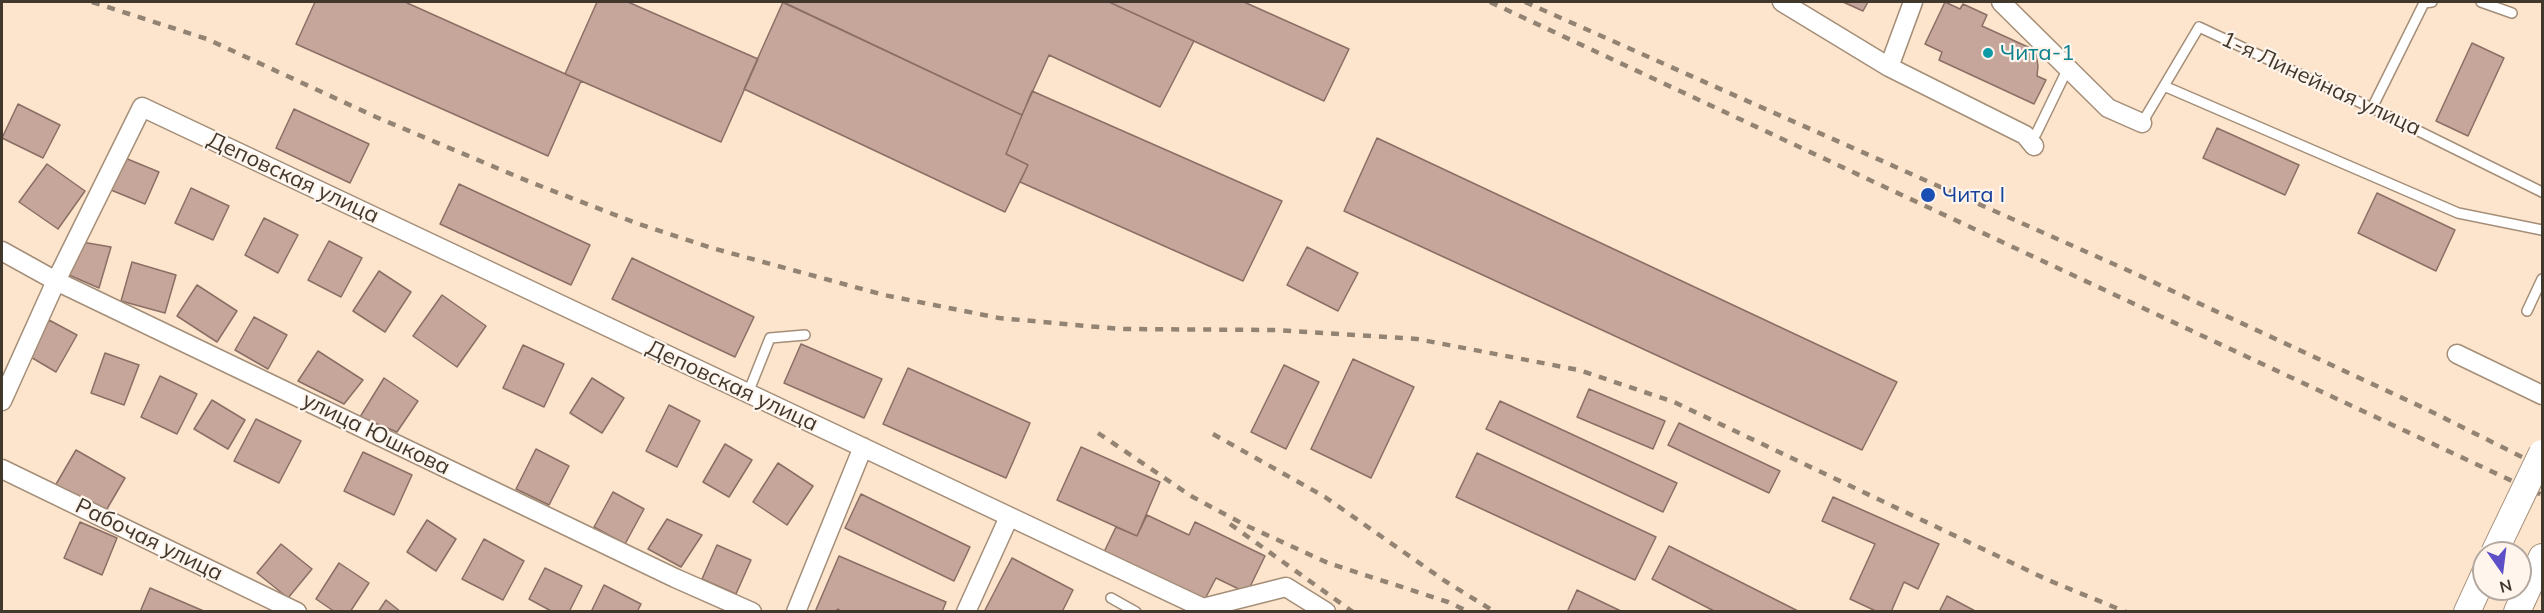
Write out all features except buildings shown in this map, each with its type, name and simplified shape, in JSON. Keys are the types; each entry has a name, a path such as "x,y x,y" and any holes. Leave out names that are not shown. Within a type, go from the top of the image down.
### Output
{"main road":[{"path":"2500,541 2542,453"},
{"path":"2517,612 2542,557"}],"street":[{"path":"1782,2 1889,67 2029,141"},
{"path":"1889,67 1913,2"},
{"path":"2001,2 2108,108 2142,123"},
{"name":"Деповская улица","path":"56,281 142,107 863,447 1202,610 1286,587 1326,612"},
{"name":"улица Юшкова","path":"2,252 56,281 675,578 753,612"},
{"path":"2,401 56,281"},
{"path":"2457,354 2542,395"},
{"path":"796,612 863,447"},
{"name":"Рабочая улица","path":"2,469 297,612"},
{"path":"966,612 1010,517"}],"lane":[{"path":"2372,108 2424,3 2432,2"},
{"path":"2481,2 2512,13"},
{"name":"1-я Линейная улица","path":"2142,123 2199,27 2372,108 2542,192"},
{"path":"2029,141 2036,134 2068,68"},
{"path":"2164,86 2458,213 2542,230"},
{"path":"2528,311 2542,279"},
{"path":"748,393 770,338 805,336"},
{"path":"1112,598 1136,612"}],"railway":[{"path":"92,2 207,39 376,117 530,182 636,223 712,248 884,295 999,318 1120,329 1277,330 1417,339 1579,370 1674,402 2048,580 2126,612"},
{"path":"1490,2 2542,495"},
{"path":"1525,2 2136,274 2426,409 2542,467"},
{"path":"1098,433 1191,496 1243,524 1328,563 1448,602 1469,612"},
{"path":"1213,434 1325,497 1445,581 1495,612"},
{"path":"1230,524 1353,612"}],"place":[{"name":"Чита-1","path":"1988,53"},
{"name":"Чита I","path":"1928,195"}]}
